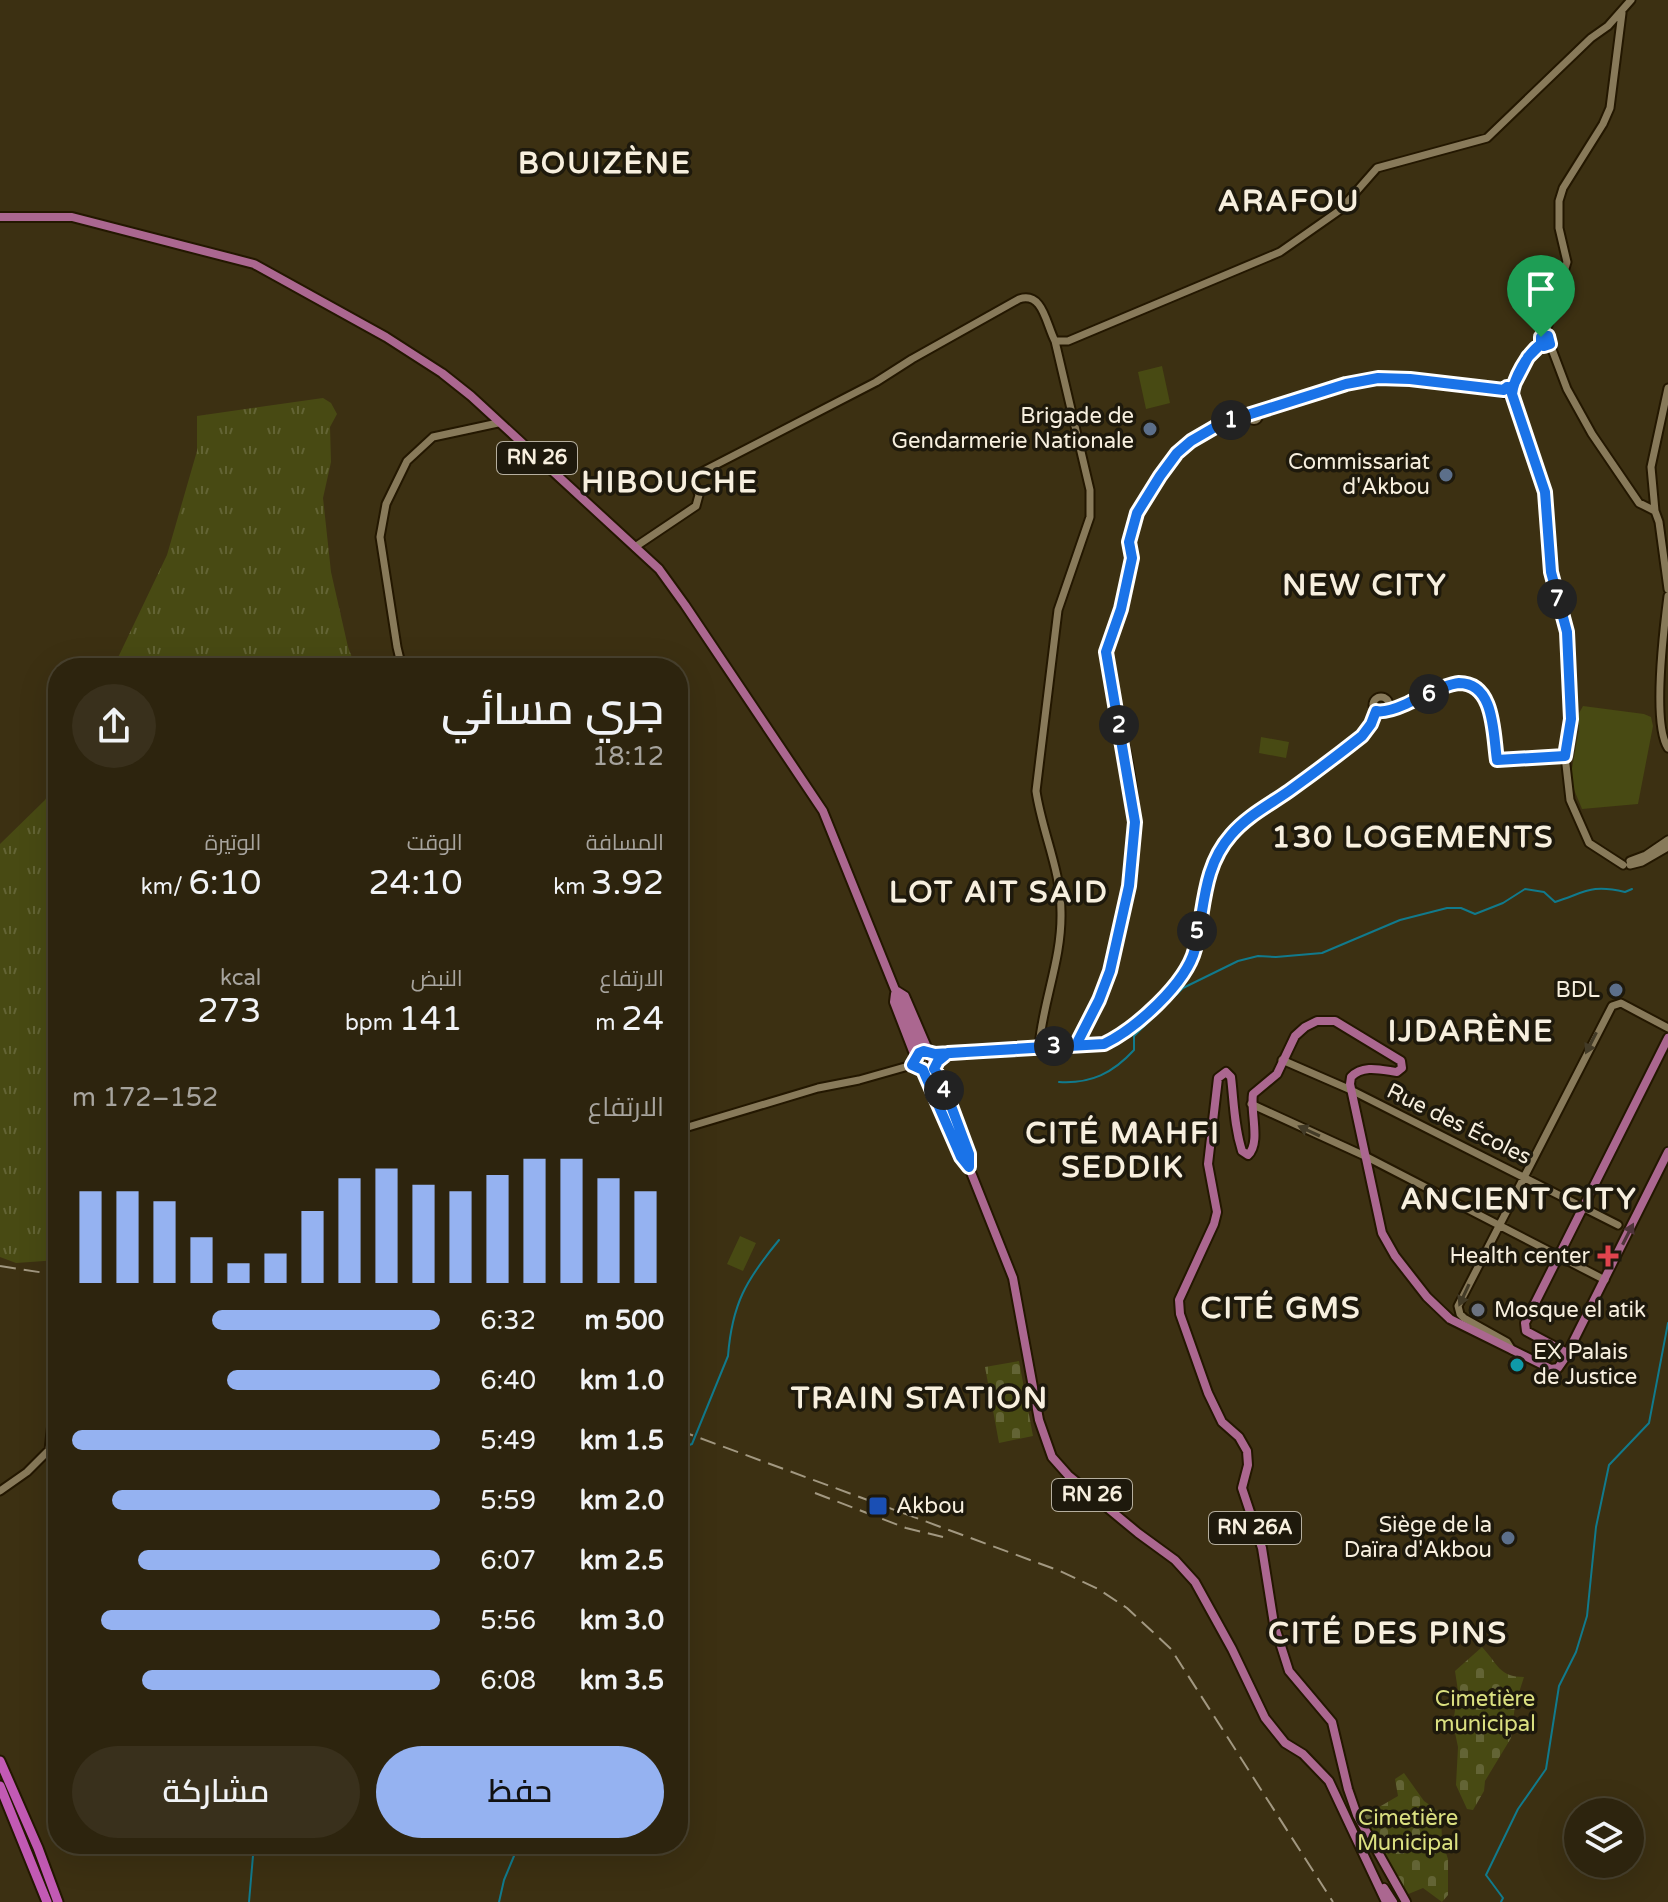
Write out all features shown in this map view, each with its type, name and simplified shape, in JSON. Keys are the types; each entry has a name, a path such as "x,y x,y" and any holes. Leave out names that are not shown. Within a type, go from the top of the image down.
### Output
{"highway":[{"path":"0,1761 34,1850 47,1902"},
{"path":"0,1786 58,1902"}],"main road":[{"name":"RN 26","path":"0,217 72,217 254,264 386,337 471,396 659,569 685,605 823,811 917,1044"},
{"name":"RN 26","path":"895,989 905,996 929,1053 969,1154 969,1167"},
{"name":"RN 26","path":"895,989 894,1002 917,1064 961,1157 969,1167"},
{"path":"1251,1104 1256,1090 1274,1078 1295,1036 1305,1027 1327,1020 1345,1027 1401,1061 1402,1068 1397,1072 1359,1070 1351,1077 1351,1090 1382,1233 1395,1256 1427,1297 1450,1319 1554,1370 1567,1353 1668,1152"},
{"path":"1567,1353 1526,1331 1525,1323 1668,1038"},
{"path":"917,1064 921,1051 929,1053"},
{"name":"RN 26A","path":"1251,1104 1254,1145 1248,1155 1242,1151 1237,1135 1231,1077 1226,1072 1220,1074 1208,1149 1210,1183 1217,1212 1179,1300 1180,1314 1208,1393 1222,1422 1239,1437 1247,1451 1248,1465 1242,1488 1262,1548 1274,1624 1289,1671 1332,1722 1357,1815 1404,1902"},
{"path":"931,1090 942,1085"},
{"name":"RN 26","path":"941,1097 1013,1278 1039,1420 1052,1457 1075,1481 1175,1560 1195,1582 1265,1718 1285,1743 1303,1754 1329,1781 1377,1877 1386,1902"},
{"path":"1377,1877 1393,1902"}],"street":[{"path":"1055,341 1068,341 1280,252 1340,210 1377,168 1487,138 1631,0"},
{"path":"1623,10 1610,108 1568,178 1559,201 1559,228 1567,262 1541,344 1528,357 1509,391 1545,492 1551,572 1567,632 1571,719 1565,756 1570,800 1589,843 1603,854 1627,863 1642,862 1668,847"},
{"path":"635,547 696,506 699,495 692,477 876,382 1019,299 1027,296 1035,298 1040,304 1055,341 1090,490 1090,517 1058,610 1036,791 1040,821 1056,870 1062,911 1059,952 1039,1046"},
{"path":"1545,335 1550,337 1567,389 1592,434 1639,503 1655,511"},
{"path":"1541,344 1550,344"},
{"path":"1076,1045 1110,971 1132,866 1135,815 1106,652 1121,609 1132,558 1129,542 1137,513 1177,453 1222,423 1346,384 1378,378 1509,391"},
{"path":"1668,388 1651,467 1668,589"},
{"path":"400,658 380,537 386,504 407,461 433,437 498,423"},
{"path":"1668,596 1660,649 1662,735 1668,748"},
{"path":"1376,711 1384,712 1457,683 1474,686 1484,695 1491,713 1497,760 1565,756"},
{"path":"929,1053 1104,1044 1123,1035 1171,990 1185,971 1195,951 1207,881 1216,856 1231,834 1251,816 1362,736 1376,711 1373,702 1379,697 1387,700 1387,709"},
{"path":"1627,863 1668,840"},
{"path":"1512,1350 1507,1342 1464,1318 1458,1309 1498,1226 1612,1006 1621,1003 1668,1028"},
{"path":"934,1069 948,1053"},
{"name":"Rue des Écoles","path":"1282,1060 1351,1090 1618,1225"},
{"path":"688,1127 818,1088 917,1064"},
{"path":"1251,1104 1367,1157 1605,1280"},
{"path":"0,1491 27,1472 48,1451"}],"green space":[{"path":"1162,366 1170,403 1146,409 1138,372"},
{"path":"323,398 331,403 337,414 330,427 331,462 323,498 331,572 352,658 118,658 167,555 197,451 197,416"},
{"path":"1583,706 1651,717 1653,726 1638,804 1582,809 1570,780 1579,729 1578,715"},
{"path":"1261,737 1289,742 1286,758 1259,753"},
{"path":"48,795 48,1261 16,1263 0,1257 0,844"},
{"path":"740,1236 756,1243 743,1271 727,1264"},
{"path":"1019,1361 1033,1436 999,1443 985,1367"},
{"name":"Cimetière municipal","path":"1482,1647 1504,1672 1524,1677 1515,1705 1511,1738 1485,1781 1484,1791 1473,1810 1467,1809 1456,1785 1458,1747 1453,1723 1458,1691 1455,1671"},
{"name":"Cimetière Municipal","path":"1404,1773 1424,1801 1441,1813 1442,1841 1448,1859 1448,1895 1442,1902 1423,1888 1406,1895 1362,1817 1398,1796 1395,1779"}],"waterway":[{"path":"1059,1082 1091,1079 1118,1065 1134,1050 1134,1036 1183,988 1238,961 1258,956 1322,953 1400,920 1447,908 1461,908 1475,914 1503,903 1525,889 1544,892 1555,902 1596,889 1625,892 1632,889"},
{"path":"688,1445 692,1444 728,1356 737,1307 749,1281 779,1240"},
{"path":"1501,1902 1503,1898 1486,1875 1518,1809 1546,1769 1559,1686 1576,1652 1587,1616 1596,1527 1609,1465 1649,1423 1668,1323"},
{"path":"249,1902 253,1854"},
{"path":"499,1902 515,1854"}],"tunnel":[{"path":"919,1048 939,1094"}],"railway":[{"path":"0,1266 48,1273"},
{"path":"688,1434 1060,1571 1098,1589 1127,1608 1171,1649 1333,1902"},
{"path":"815,1493 906,1528 943,1537"}],"place":[{"name":"Brigade de Gendarmerie Nationale","path":"1150,429"},
{"name":"Commissariat d'Akbou","path":"1446,475"},
{"name":"BDL","path":"1616,990"},
{"name":"Health center","path":"1608,1256"},
{"name":"Mosque el atik","path":"1478,1310"},
{"name":"EX Palais de Justice","path":"1517,1365"},
{"name":"Akbou","path":"878,1506"},
{"name":"Siège de la Daïra d'Akbou","path":"1508,1538"}],"district":[{"name":"BOUIZÈNE","path":"605,163"},
{"name":"ARAFOU","path":"1289,201"},
{"name":"HIBOUCHE","path":"670,482"},
{"name":"NEW CITY","path":"1365,585"},
{"name":"130 LOGEMENTS","path":"1413,837"},
{"name":"LOT AIT SAID","path":"999,892"},
{"name":"IJDARÈNE","path":"1471,1031"},
{"name":"CITÉ MAHFI SEDDIK","path":"1123,1150"},
{"name":"ANCIENT CITY","path":"1519,1199"},
{"name":"CITÉ GMS","path":"1281,1308"},
{"name":"TRAIN STATION","path":"920,1398"},
{"name":"CITÉ DES PINS","path":"1388,1633"}],"route":[{"path":"1541,337 1541,344 1528,357 1512,388 1504,390 1399,378 1346,384 1222,423 1191,441 1177,453 1160,476 1137,513 1129,542 1132,558 1121,609 1106,652 1135,822 1129,886 1110,971 1076,1045 1039,1046 935,1054 924,1051 917,1055 912,1065 923,1070 961,1157 969,1167 969,1154 941,1079 934,1069 938,1061 948,1053 1039,1046 1061,1047 1104,1044 1123,1035 1171,990 1185,971 1195,951 1207,881 1216,856 1231,834 1251,816 1362,736 1376,711 1380,713 1396,708 1457,683 1474,686 1484,695 1491,713 1497,760 1565,756 1571,719 1567,632 1549,563 1545,492 1512,394 1528,357 1536,347 1541,344 1550,344 1548,336 1541,337"}]}
